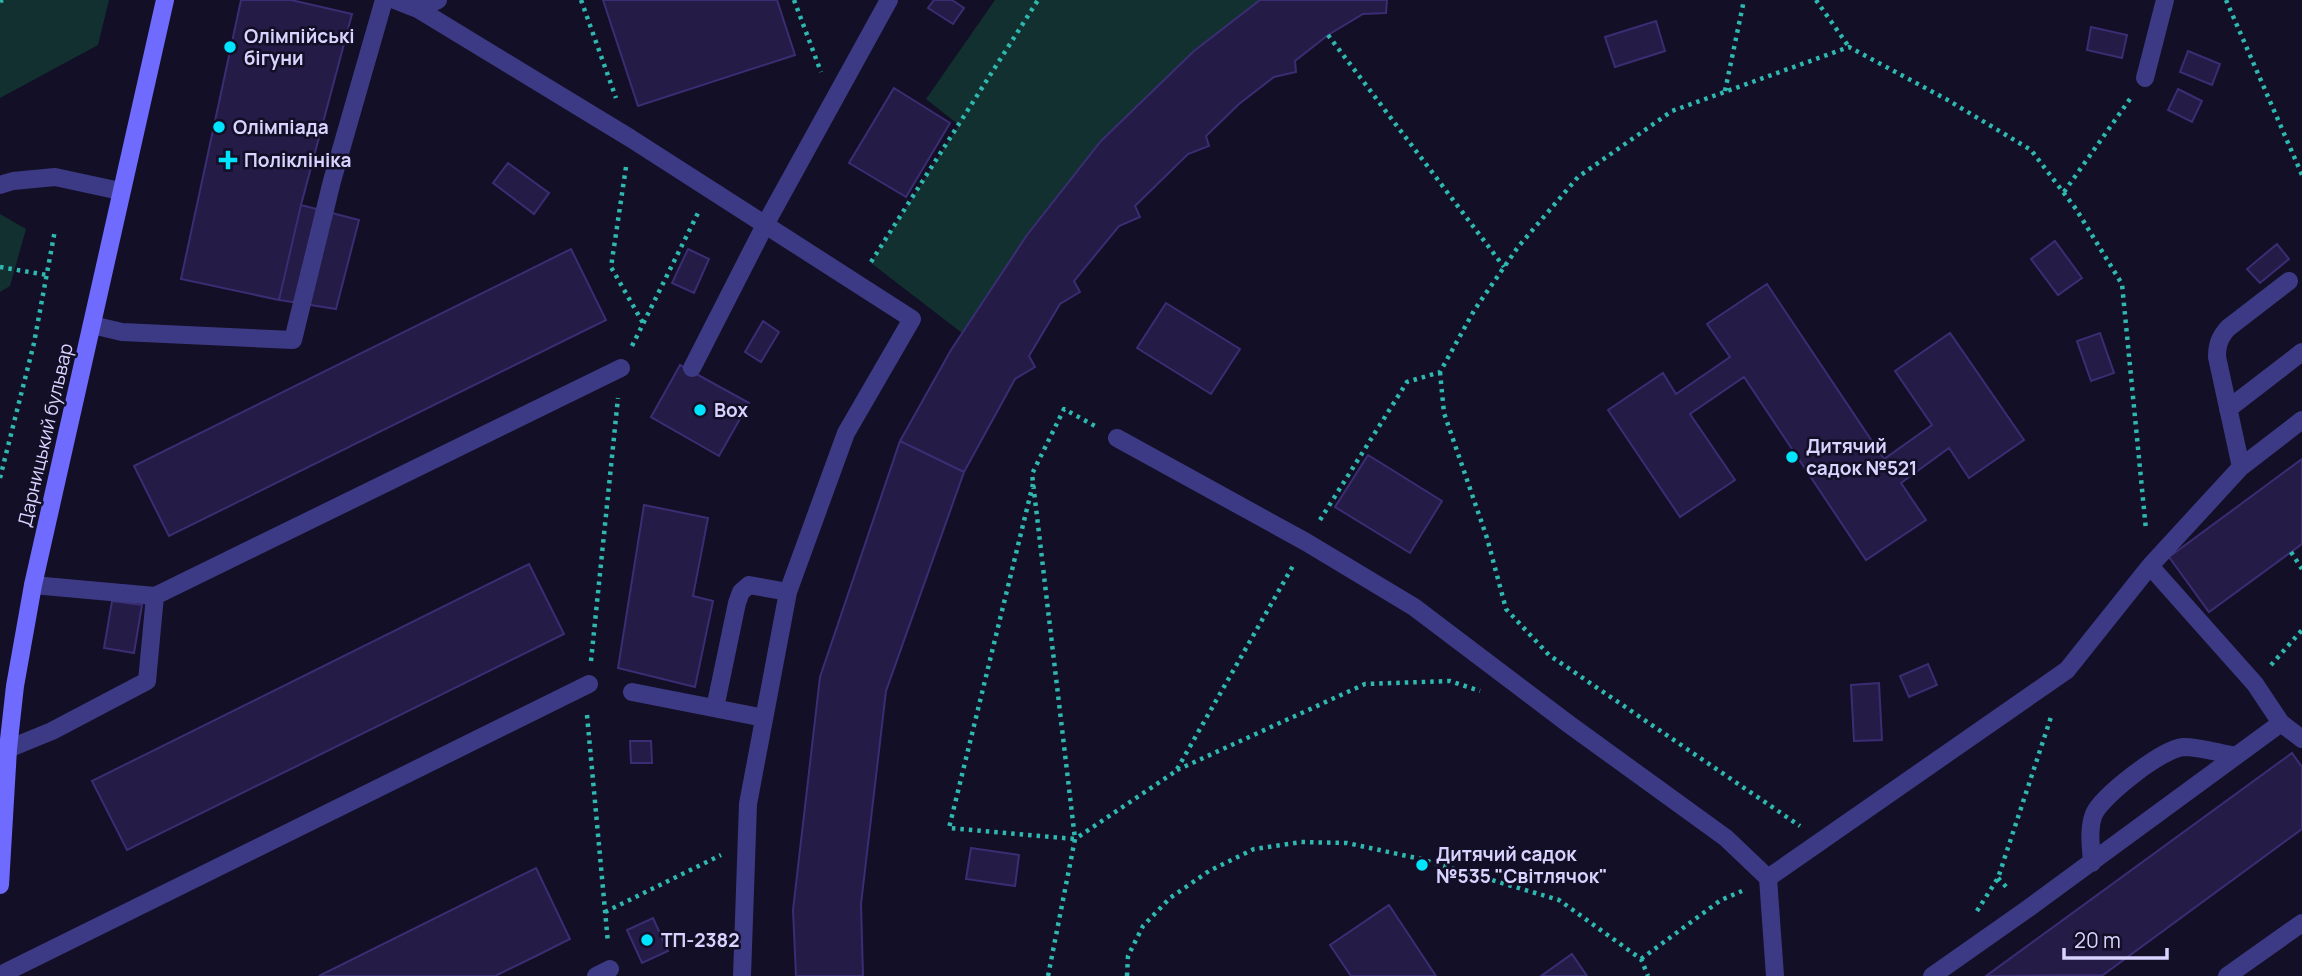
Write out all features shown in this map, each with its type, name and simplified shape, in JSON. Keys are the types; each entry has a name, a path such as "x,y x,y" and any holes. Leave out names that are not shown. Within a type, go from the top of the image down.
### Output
{"street":[{"name":"Дарницький бульвар","path":"0,885 8,749 15,686 33,585 165,0"},
{"path":"92,325 122,332 293,340 332,181 384,0"},
{"path":"395,0 418,9 630,138 912,319 846,433 788,592 748,804 742,976"},
{"path":"418,9 438,0"},
{"path":"692,368 765,225 889,0"},
{"path":"2145,78 2165,0"},
{"path":"0,185 55,177 120,191"},
{"path":"2241,467 2217,357 2217,346 2221,336 2289,281"},
{"path":"2228,409 2302,352"},
{"path":"33,585 155,596 621,368"},
{"path":"1768,878 2067,670 2150,566 2241,467 2302,420"},
{"path":"1117,438 1306,542 1414,607 1726,838 1768,878 1775,976"},
{"path":"2150,566 2255,684 2281,723 2302,739"},
{"path":"715,708 741,592 750,584 788,592"},
{"path":"8,749 52,731 147,681 155,596"},
{"path":"0,975 589,684"},
{"path":"632,692 764,718"},
{"path":"1932,976 2092,863 2281,723"},
{"path":"2092,863 2091,826 2100,803 2159,757 2182,747 2236,756"},
{"path":"2227,976 2302,923"}],"path":[{"path":"581,0 630,138 611,267 643,323"},
{"path":"794,0 832,102"},
{"path":"857,284 1038,0"},
{"path":"1724,92 1744,0"},
{"path":"1816,0 1849,47 1946,99 2031,150 2076,209 2122,284 2150,566"},
{"path":"2226,0 2302,175"},
{"path":"1328,36 1504,267"},
{"path":"1821,840 1549,655 1506,609 1487,538 1444,413 1440,372 1475,309 1518,247 1578,177 1672,111 1849,47"},
{"path":"2064,192 2145,78"},
{"path":"603,973 605,912 587,728 589,684 621,368 709,190"},
{"path":"0,478 34,343 55,230"},
{"path":"0,267 47,275"},
{"path":"1176,771 1306,542 1407,382 1440,372"},
{"path":"1048,976 1075,839 1032,474 1064,409 1117,438"},
{"path":"1032,484 949,828 1075,839 1176,771 1365,684 1450,681 1486,694"},
{"path":"2291,552 2302,569"},
{"path":"2255,684 2302,630"},
{"path":"1976,912 1998,877 2067,670"},
{"path":"605,912 747,842"},
{"path":"1127,976 1128,956 1143,926 1170,898 1209,871 1254,849 1301,842 1347,843 1421,859 1559,901 1641,958 1648,976"},
{"path":"1641,958 1721,900 1768,878"}],"green space":[{"path":"0,0 109,0 98,45 0,98"},
{"path":"995,0 1260,0 1194,51 1101,141 1027,235 962,333 871,263 959,125 926,99"},
{"path":"0,214 26,229 10,286 0,292"}],"building":[{"path":"241,0 291,0 352,14 301,205 279,300 181,279"},
{"path":"603,0 777,0 795,55 638,106"},
{"path":"934,0 952,0 964,8 953,24 928,8"},
{"path":"1260,0 1387,0 1386,13 1363,14 1328,35 1295,61 1296,72 1274,77 1239,104 1206,136 1209,146 1188,154 1135,206 1140,217 1119,226 1074,281 1080,292 1060,304 1029,356 1035,367 1015,379 964,472 900,441 951,350 1027,235 1101,141 1194,51"},
{"path":"1656,21 1665,51 1615,67 1605,37"},
{"path":"2091,27 2127,35 2122,58 2087,50"},
{"path":"2188,51 2220,64 2212,85 2180,72"},
{"path":"894,88 950,123 906,197 849,163"},
{"path":"2178,89 2202,101 2192,122 2168,110"},
{"path":"508,163 549,193 534,214 493,183"},
{"path":"301,205 359,220 336,309 279,300"},
{"path":"2055,241 2082,278 2058,295 2031,259"},
{"path":"2277,244 2289,259 2260,283 2247,269"},
{"path":"571,249 606,320 169,536 134,466"},
{"path":"688,249 709,259 694,293 672,283"},
{"path":"1767,284 1884,459 1932,425 1895,371 1950,333 2024,440 1969,478 1949,448 1901,483 1926,520 1866,560 1744,377 1690,414 1735,480 1680,517 1608,410 1663,373 1676,394 1730,357 1707,324"},
{"path":"1166,303 1240,349 1211,394 1137,348"},
{"path":"763,321 779,332 761,362 745,352"},
{"path":"2100,333 2114,373 2091,381 2077,341"},
{"name":"Box","path":"680,365 749,403 719,456 651,417"},
{"path":"900,441 964,472 886,691 861,904 863,976 796,976 793,910 820,677"},
{"path":"1368,455 1442,501 1410,553 1335,507"},
{"path":"2302,459 2302,544 2209,612 2169,557"},
{"path":"644,505 708,518 693,596 713,601 695,687 618,668"},
{"path":"529,564 564,634 127,850 92,781"},
{"path":"112,601 142,605 134,653 104,648"},
{"path":"1928,664 1937,685 1909,697 1900,676"},
{"path":"1879,683 1882,740 1854,741 1851,685"},
{"path":"630,741 651,741 652,763 631,763"},
{"path":"2292,753 2302,767 2302,829 2103,975 1986,976"},
{"path":"971,848 1019,855 1015,886 966,879"},
{"path":"536,868 570,939 536,956 495,976 319,976"},
{"path":"1389,905 1436,976 1351,976 1330,945"},
{"name":"ТП-2382","path":"653,918 668,951 642,963 627,930"},
{"path":"1572,954 1587,976 1541,976"}],"place":[{"name":"Олімпійські бігуни","path":"230,47"},
{"name":"Олімпіада","path":"219,127"},
{"name":"Поліклініка","path":"228,160"},
{"name":"Box","path":"700,410"},
{"name":"Дитячий садок №521","path":"1792,457"},
{"name":"Дитячий садок №535 \"Світлячок\"","path":"1422,865"},
{"name":"ТП-2382","path":"647,940"}]}
